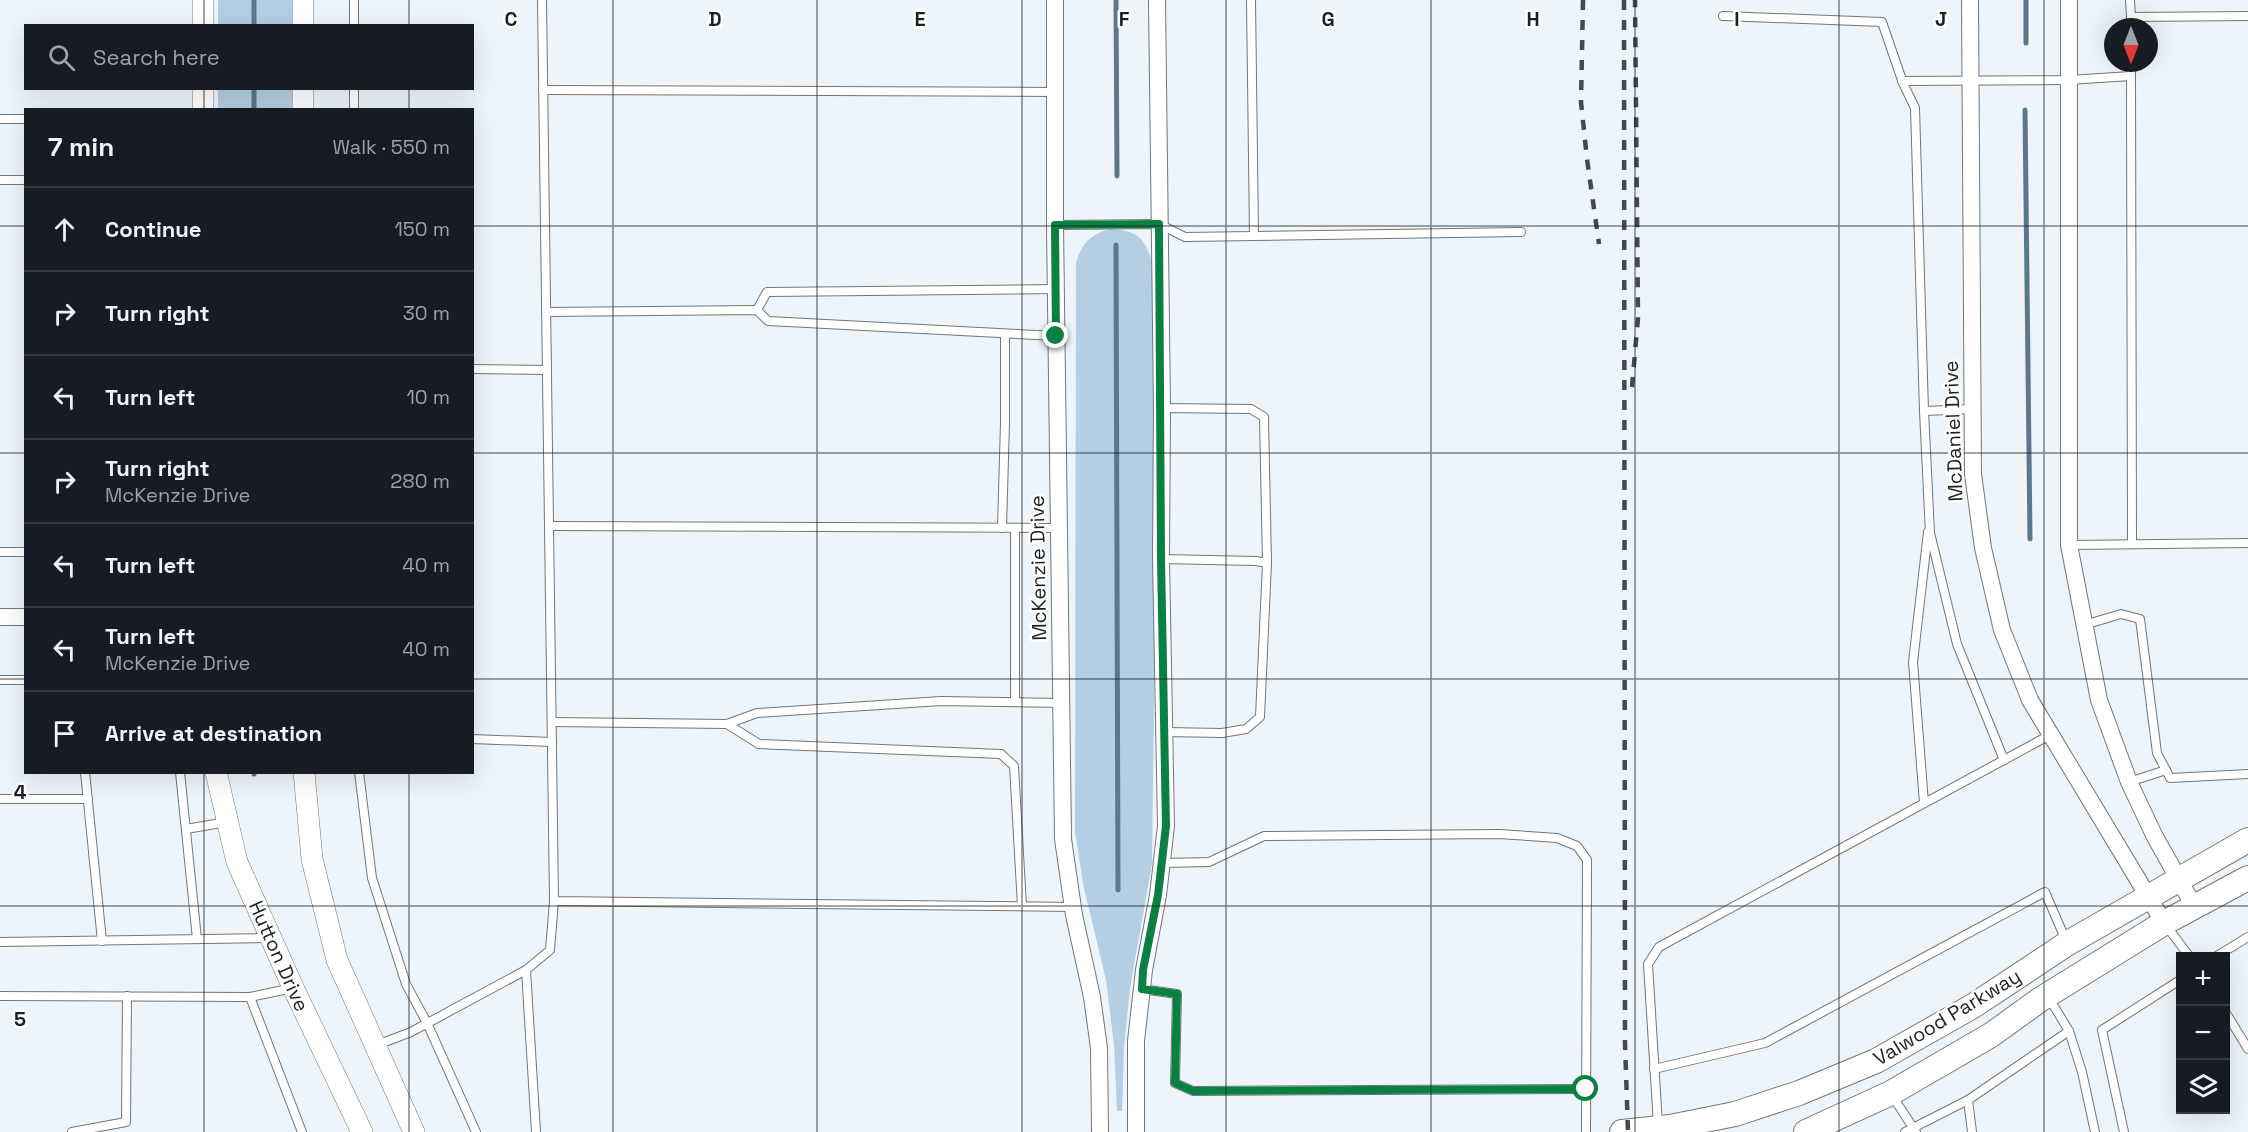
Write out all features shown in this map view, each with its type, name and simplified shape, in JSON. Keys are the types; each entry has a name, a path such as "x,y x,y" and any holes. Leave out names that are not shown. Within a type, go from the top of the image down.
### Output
{"main road":[{"name":"Valwood Parkway","path":"1622,1132 1735,1114 1799,1093 1876,1061 1973,1006 2068,943 2248,840"},
{"name":"Valwood Parkway","path":"1806,1132 1891,1093 1991,1035 2047,995 2164,923 2248,878"},
{"path":"1876,1061 1891,1093"}],"street":[{"path":"203,0 203,24"},
{"path":"303,0 303,24"},
{"name":"McKenzie Drive","path":"1055,0 1056,336 1063,839 1072,906 1092,997 1099,1048 1100,1132"},
{"path":"1136,1132 1136,1041 1143,970 1158,895 1166,826 1161,559 1162,408 1157,0"},
{"name":"McDaniel Drive","path":"1970,0 1972,409 1974,484 1983,548 2002,630 2030,700 2164,923"},
{"path":"2069,0 2069,545 2099,700 2129,783 2154,837 2195,908"},
{"path":"203,90 203,108"},
{"path":"303,90 303,108"},
{"path":"0,617 24,617"},
{"name":"Hutton Drive","path":"216,774 237,862 293,988 362,1132"},
{"path":"304,774 312,859 337,960 414,1132"}],"lane":[{"path":"354,0 354,24"},
{"path":"375,1046 427,1023 526,970 550,950 554,902 542,0"},
{"path":"1251,0 1254,236"},
{"path":"2130,0 2131,17 2248,16"},
{"path":"1723,16 1882,22 1902,81 1915,108 1930,533 1957,644 2004,760"},
{"path":"2131,72 2132,544"},
{"path":"1902,81 2069,80 2131,76"},
{"path":"354,90 354,108"},
{"path":"543,90 1055,92"},
{"path":"0,119 24,118"},
{"path":"0,180 24,180"},
{"path":"1055,225 1159,224 1185,237 1521,232"},
{"path":"758,310 766,292 1056,289"},
{"path":"546,312 758,310 768,321 1056,336"},
{"path":"1002,528 1005,334"},
{"path":"474,369 547,370"},
{"path":"1162,408 1251,409 1264,417 1267,563 1260,717 1246,729 1222,733 1164,732"},
{"path":"1924,411 1972,409"},
{"path":"1924,803 1913,662 1929,519"},
{"path":"549,526 1059,528"},
{"path":"1014,528 1015,702"},
{"path":"2069,545 2248,543"},
{"path":"0,552 24,552"},
{"path":"1161,559 1267,563"},
{"path":"2083,625 2121,614 2140,619 2157,753 2170,778 2248,774"},
{"path":"0,680 24,680"},
{"path":"552,722 728,724 757,713 941,701 1061,703"},
{"path":"728,724 759,744 1001,754 1014,766 1022,906"},
{"path":"1658,1128 1647,964 1659,947 2050,735"},
{"path":"474,740 552,742"},
{"path":"2129,783 2166,770"},
{"path":"85,774 102,941"},
{"path":"180,774 197,939"},
{"path":"358,774 372,878 406,984 427,1023 476,1132"},
{"path":"0,799 88,799"},
{"path":"186,828 227,822"},
{"path":"1162,863 1209,862 1264,836 1499,834 1557,838 1577,846 1587,861 1587,1132"},
{"path":"1654,1069 1765,1043 2045,892 2068,943"},
{"path":"554,902 1072,906"},
{"path":"2164,923 2185,952"},
{"path":"2225,952 2248,937"},
{"path":"0,942 271,938"},
{"path":"526,970 536,1132"},
{"path":"2124,1132 2102,1030 2176,983"},
{"path":"0,996 250,997 293,988"},
{"path":"1142,989 1177,994 1175,1083 1193,1091 1586,1089"},
{"path":"2047,995 2069,1031 2082,1072 2095,1132"},
{"path":"72,1132 126,1122 128,996"},
{"path":"250,997 303,1132"},
{"path":"2230,1020 2248,1049"},
{"path":"1905,1132 1916,1130 1968,1100 2069,1031"},
{"path":"1891,1093 1916,1130"},
{"path":"1968,1100 1972,1132"}],"shaded area":[{"path":"218,0 295,0 295,24 218,24"},
{"path":"218,90 295,90 295,108 218,108"},
{"path":"1111,229 1128,232 1140,238 1147,248 1153,265 1155,625 1152,864 1130,988 1124,1048 1122,1111 1117,1111 1114,1045 1106,980 1083,884 1075,831 1076,263 1088,240"}],"waterway":[{"path":"254,0 254,24"},
{"path":"1116,0 1117,176"},
{"path":"2026,0 2026,43"},
{"path":"254,90 254,108"},
{"path":"2025,110 2030,539"},
{"path":"1116,245 1118,890"}],"railway":[{"path":"1583,0 1581,102 1599,244"},
{"path":"1624,0 1625,1043 1628,1132"},
{"path":"1632,387 1638,318 1635,0"}],"route":[{"path":"1056,336 1055,225 1159,224 1162,408 1161,559 1166,826 1158,895 1143,970 1142,989 1177,994 1175,1083 1193,1091 1586,1089"}]}
